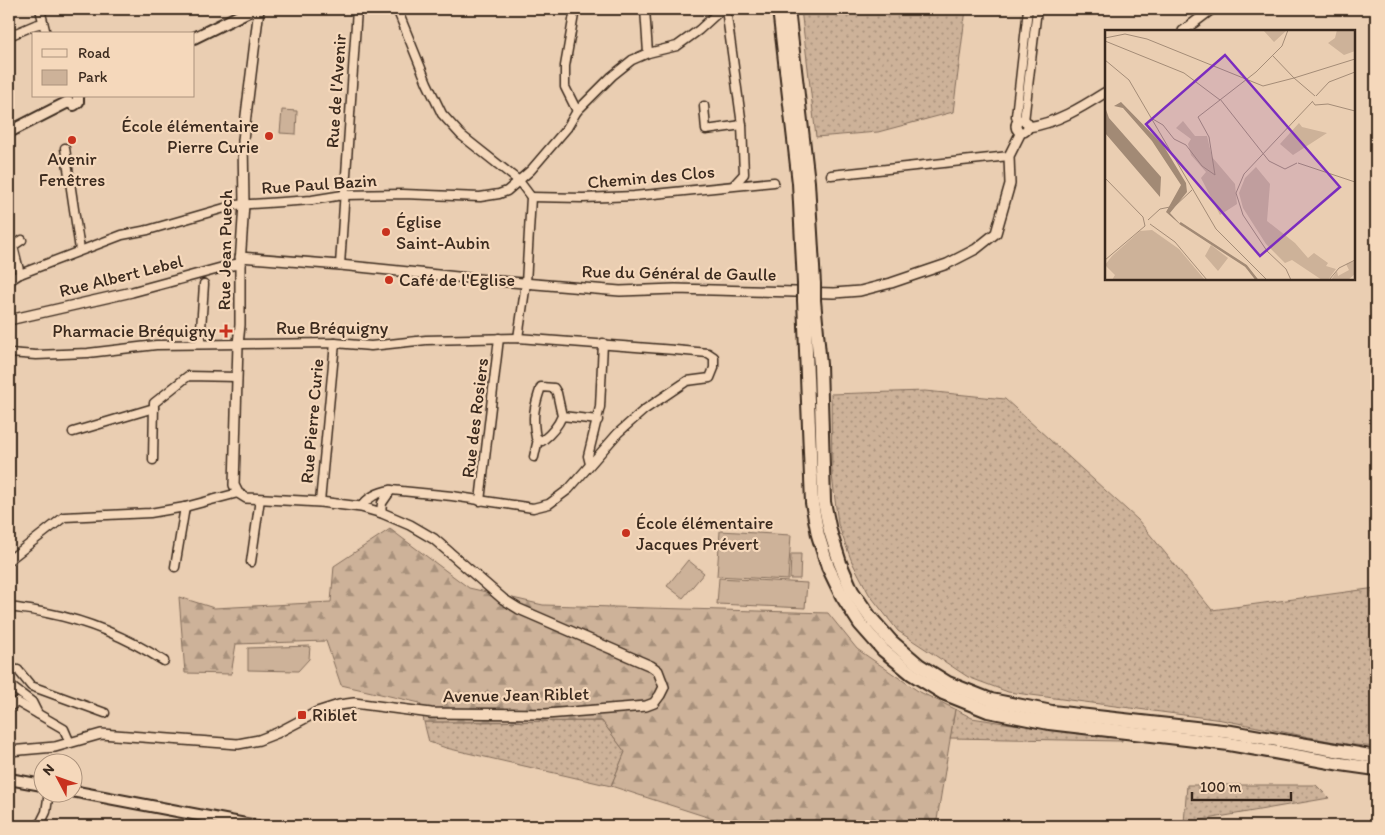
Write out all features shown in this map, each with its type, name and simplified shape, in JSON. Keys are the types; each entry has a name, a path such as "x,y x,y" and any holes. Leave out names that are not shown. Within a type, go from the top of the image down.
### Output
{"highway":[{"path":"779,9 809,284"},
{"path":"788,9 808,182 812,503 818,535 828,567 842,596 860,624 882,650 912,674 943,693 988,711 1049,723 1229,744 1376,769"},
{"path":"809,300 820,365 824,502 830,531 840,563 852,591 870,617 891,641 919,665 948,683 999,702 1052,712 1231,732 1376,757"}],"main road":[{"path":"195,38 253,9"},
{"path":"9,132 74,98"},
{"path":"9,779 32,783"},
{"path":"82,793 256,826"}],"street":[{"path":"40,9 45,32"},
{"name":"Rue Jean Puech","path":"238,493 234,485 240,325 240,261 244,204 243,140 259,9"},
{"name":"Rue de l'Avenir","path":"340,265 343,195 357,9"},
{"path":"396,9 442,114 461,135 519,180 531,197 526,283 518,338"},
{"path":"574,9 565,66 565,87 577,111"},
{"path":"645,9 648,53"},
{"name":"Rue Paul Bazin","path":"9,281 20,274 122,235 148,230 244,204 312,200 343,195 403,194 480,197 507,191 543,156 567,128 577,111 612,76 632,60 648,53 677,46 699,30 722,9"},
{"path":"726,9 742,125 744,174 734,185"},
{"path":"1023,125 1016,116 1028,9"},
{"path":"831,175 1009,156 1023,125 1038,9"},
{"path":"1184,30 1212,9"},
{"path":"9,36 43,23"},
{"path":"1023,125 1045,124 1061,118 1105,93"},
{"path":"704,106 706,130 742,125"},
{"path":"65,148 80,250"},
{"name":"Rue du Général de Gaulle","path":"240,261 340,265 620,291 674,289 834,293 860,291 891,283 947,264 976,249 996,233 1010,184 1009,156"},
{"name":"Chemin des Clos","path":"531,197 583,198 634,196 774,182"},
{"path":"20,274 13,246 22,240"},
{"name":"Rue Albert Lebel","path":"9,320 132,292 232,265 240,261"},
{"path":"200,344 204,284"},
{"name":"Rue des Rosiers","path":"480,501 499,338"},
{"name":"Rue Bréquigny","path":"9,354 36,355 113,351 156,345 335,343 371,346 426,340 518,338 604,343 708,353 714,356 714,368 710,378 687,381 644,410 618,433 590,464"},
{"name":"Rue Pierre Curie","path":"320,502 335,343"},
{"path":"360,508 365,500 381,491 391,490 452,496 533,508 549,504 569,489 590,464 588,456 598,420 603,378 604,343"},
{"path":"153,460 154,403 188,376 237,377"},
{"path":"534,457 538,439 536,438 533,422 534,409 541,387 554,388 557,393 562,416 550,435 542,441 538,439"},
{"path":"73,432 154,408"},
{"path":"562,416 598,420"},
{"path":"381,513 382,503 391,490"},
{"path":"9,560 64,517 131,515 185,507 238,493"},
{"name":"Avenue Jean Riblet","path":"9,751 48,748 101,734 238,744 259,740 277,733 316,712 339,705 354,704 431,713 546,714 646,706 654,703 660,695 664,686 662,678 658,671 651,666 519,609 503,599 434,539 410,525 381,513 360,508 320,502 246,498 238,493"},
{"path":"251,562 260,499"},
{"path":"175,567 185,507"},
{"path":"9,606 55,615 116,635 140,646 164,661"},
{"path":"9,669 18,670 32,686 105,713"},
{"path":"9,685 32,702 38,714"},
{"path":"9,707 17,702 38,714 64,730 70,743"},
{"path":"39,826 46,812 48,802"}],"green space":[{"path":"801,9 966,9 953,112 878,132 816,137"},
{"path":"282,110 297,111 296,134 280,133"},
{"path":"925,391 1005,399 1138,520 1212,610 1376,588 1376,747 1345,744 1222,720 1008,692 968,677 898,631 869,594 852,562 838,524 832,475 831,394"},
{"path":"390,529 469,588 543,605 828,613 857,649 918,691 955,709 936,826 810,826 776,819 756,826 735,826 611,786 625,752 602,721 424,722 420,703 341,685 326,641 236,644 231,674 185,673 179,597 214,608 331,602 334,566"},
{"path":"720,531 791,535 788,580 717,576"},
{"path":"791,554 801,554 800,579 790,579"},
{"path":"688,560 704,573 683,598 667,586"},
{"path":"719,578 807,583 805,608 717,604"},
{"path":"310,646 309,659 298,671 248,670 248,648"},
{"path":"955,709 972,718 1122,738 1122,741 950,738"},
{"path":"602,721 625,752 611,786 446,748 429,742 424,722"},
{"path":"1187,785 1316,785 1329,798 1184,823"}],"place":[{"name":"École élémentaire Pierre Curie","path":"269,136"},
{"name":"Avenir Fenêtres","path":"72,140"},
{"name":"Église Saint-Aubin","path":"386,232"},
{"name":"Café de l'Eglise","path":"389,280"},
{"name":"Pharmacie Bréquigny","path":"226,331"},
{"name":"École élémentaire Jacques Prévert","path":"626,533"},
{"name":"Riblet","path":"302,715"}]}
